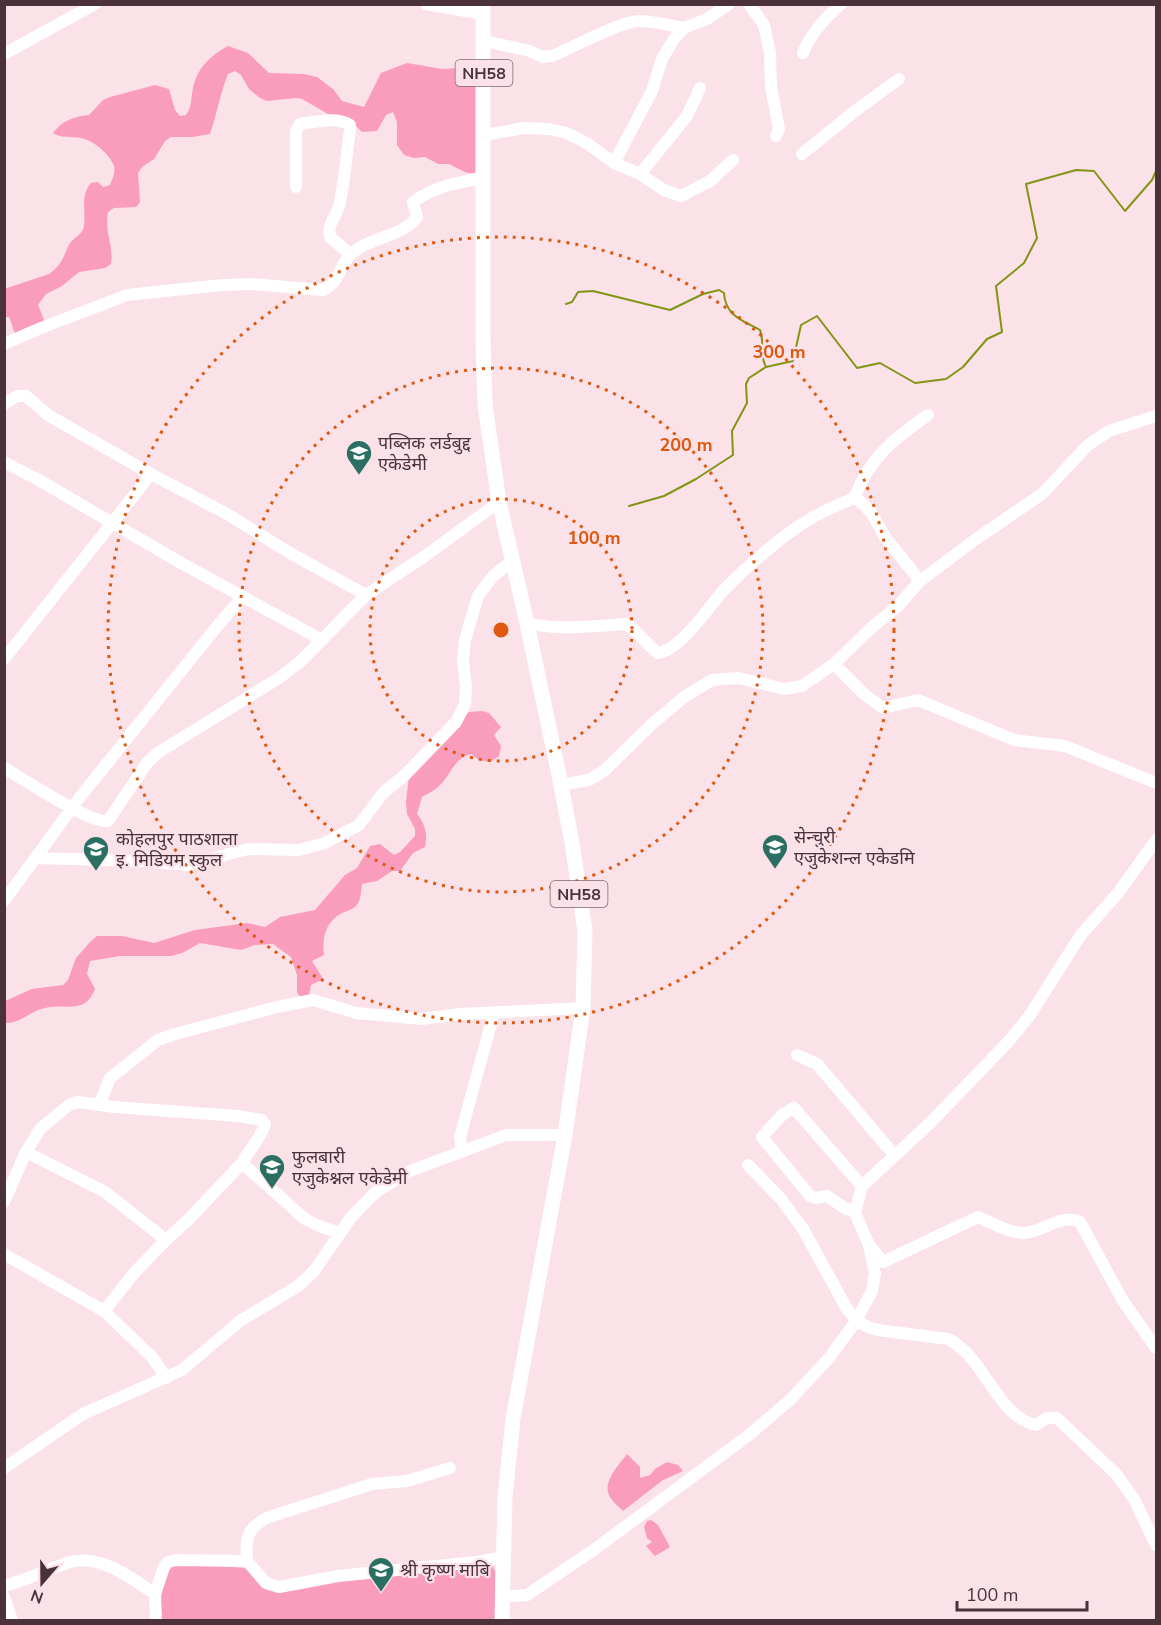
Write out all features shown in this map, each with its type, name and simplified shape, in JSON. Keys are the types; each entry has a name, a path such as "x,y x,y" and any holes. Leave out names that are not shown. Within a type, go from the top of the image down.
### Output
{"main road":[{"name":"NH58","path":"483,9 485,405 499,502 528,622 561,785 585,931 584,1008 565,1135 513,1419 505,1497 502,1620"}],"street":[{"path":"4,54 95,4"},
{"path":"426,4 483,9"},
{"path":"614,163 652,91 662,59 674,39 684,28 707,19 729,4"},
{"path":"749,4 764,25 771,53 771,87 779,129 776,136"},
{"path":"803,53 819,26 841,4"},
{"path":"484,41 530,51 543,57 552,56 636,21 684,28"},
{"path":"802,154 848,116 899,79"},
{"path":"640,174 687,116 700,88"},
{"path":"296,187 297,131 300,124 335,121 347,123 350,126 344,179 338,211 328,232 330,237 350,254"},
{"path":"485,138 524,128 549,129 567,133 588,144 614,163 640,174 664,190 681,196 710,181 733,160"},
{"path":"4,344 127,295 251,284 323,290 331,287 350,254 412,224 417,216 413,202 450,183 484,174"},
{"path":"4,404 17,396 26,396 48,414 151,474 227,514 290,553 366,594"},
{"path":"528,622 545,627 566,629 626,624 657,653 663,652 684,636 723,591 762,555 800,525 855,497 867,471 883,449 928,416"},
{"path":"561,785 589,780 604,771 668,710 712,680 739,678 784,689 802,686 834,664 871,628 898,606 920,581 1042,494 1088,445 1108,431 1156,416"},
{"path":"4,462 322,640"},
{"path":"4,659 151,474"},
{"path":"855,497 871,512 885,537 920,581"},
{"path":"4,768 73,808 97,820 108,821 147,763 159,752 279,678 301,661 366,594 425,556 499,502"},
{"path":"36,858 188,865 248,849 299,850 325,843 359,825 383,793 419,761 456,722 465,704 463,660 465,640 478,596 494,576 512,561"},
{"path":"4,901 54,832 147,713 243,597"},
{"path":"834,664 865,695 883,708 918,700 1014,740 1065,746 1156,783"},
{"path":"501,1597 527,1595 595,1549 749,1435 805,1384 829,1358 856,1320 872,1291 875,1273 869,1245 855,1213 862,1186 987,1066 1030,1015 1080,936 1118,893 1156,840"},
{"path":"99,1105 110,1078 158,1040 277,1007 313,1000 356,1013 422,1019 460,1014 584,1008"},
{"path":"462,1152 460,1137 494,1013"},
{"path":"797,1055 817,1064 895,1156"},
{"path":"4,1202 26,1152 40,1129 69,1105 78,1102 262,1120 265,1124 264,1129 242,1163 135,1272 104,1311"},
{"path":"856,1210 846,1209 827,1196 816,1198 810,1196 762,1137 783,1114 794,1108 862,1186"},
{"path":"4,1468 82,1414 182,1370 240,1321 298,1286 314,1271 340,1233 376,1192 410,1171 506,1136 565,1135"},
{"path":"26,1152 105,1192 166,1239"},
{"path":"242,1163 304,1219 340,1233"},
{"path":"748,1165 781,1199 803,1229 847,1309 856,1320 868,1328 948,1339 957,1343 971,1355 998,1397 1028,1423 1036,1425 1047,1418 1057,1418 1116,1474 1134,1499 1156,1545"},
{"path":"869,1245 883,1262 978,1217 1023,1233 1036,1231 1067,1218 1075,1220 1080,1222 1123,1301 1156,1348"},
{"path":"4,1254 104,1311 153,1358 165,1378"},
{"path":"450,1468 407,1481 372,1484 256,1523 249,1533 246,1544 247,1561 266,1583 279,1587 338,1576 505,1557"},
{"path":"4,1586 72,1562 84,1561 115,1569 155,1594"},
{"path":"156,1620 155,1594 164,1567 168,1562 247,1561"},
{"path":"4,1596 12,1620"}],"shaded area":[{"path":"228,46 248,53 269,73 304,74 317,77 333,89 342,101 364,107 381,73 407,63 442,69 477,67 476,173 467,173 449,164 438,164 425,157 414,158 404,155 397,145 397,122 393,112 386,115 377,131 362,132 349,119 328,114 302,99 267,101 260,98 249,89 241,75 235,71 228,74 210,134 171,137 165,141 154,159 142,167 138,173 140,202 136,207 114,208 108,212 107,227 111,264 105,268 79,272 62,286 46,294 38,305 45,322 15,334 9,317 5,317 4,289 49,274 56,268 70,243 84,228 84,198 91,183 98,182 103,187 110,185 114,173 112,161 96,145 81,138 63,137 53,133 69,120 89,115 103,100 155,85 169,89 175,110 180,116 186,115 195,81 202,68 210,58"},
{"path":"469,712 489,713 501,727 494,735 501,746 499,756 490,762 479,760 471,754 465,756 456,763 439,786 422,797 417,814 425,829 425,847 413,853 400,871 392,871 377,881 362,884 357,905 336,917 328,926 324,937 324,955 312,961 322,977 321,980 311,985 309,996 302,998 297,993 297,975 291,957 273,944 255,945 241,950 200,943 171,956 120,956 90,961 87,974 95,989 86,1002 74,1006 45,1008 17,1021 5,1023 5,1001 32,989 63,985 68,980 76,958 97,936 122,936 154,943 195,930 247,923 265,927 280,917 315,910 345,875 357,868 370,846 380,844 394,855 400,852 415,836 415,829 407,814 409,776 421,762 454,733"},
{"path":"627,1454 640,1467 640,1478 650,1475 667,1462 678,1465 683,1471 663,1480 623,1511 610,1497 608,1486 612,1474"},
{"path":"651,1520 658,1525 670,1547 655,1556 646,1546 652,1542 647,1538 644,1527 647,1521"},
{"path":"184,1564 248,1568 263,1586 492,1565 495,1571 496,1620 160,1620 162,1593 171,1566"}],"waterway":[{"path":"629,506 664,496 733,455 732,431 747,403 746,384 749,378 766,367 793,361 801,325 817,316 857,368 880,363 915,383 946,379 963,367 987,339 1002,332 996,286 1024,263 1037,238 1026,184 1076,170 1094,171 1125,211 1152,180 1156,171"},
{"path":"566,304 572,302 578,292 593,291 670,310 703,294 719,290 724,293 725,301 736,317 760,330 766,367"}],"place":[{"name":"पब्लिक लर्डबुद्द एकेडेमी","path":"359,476"},
{"name":"सेन्चुरी एजुकेशन्ल एकेडमि","path":"775,870"},
{"name":"कोहलपुर पाठशाला इ. मिडियम स्कुल","path":"96,872"},
{"name":"फुलबारी एजुकेश्नल एकेडेमी","path":"272,1190"},
{"name":"श्री कृष्ण माबि","path":"381,1593"}]}
